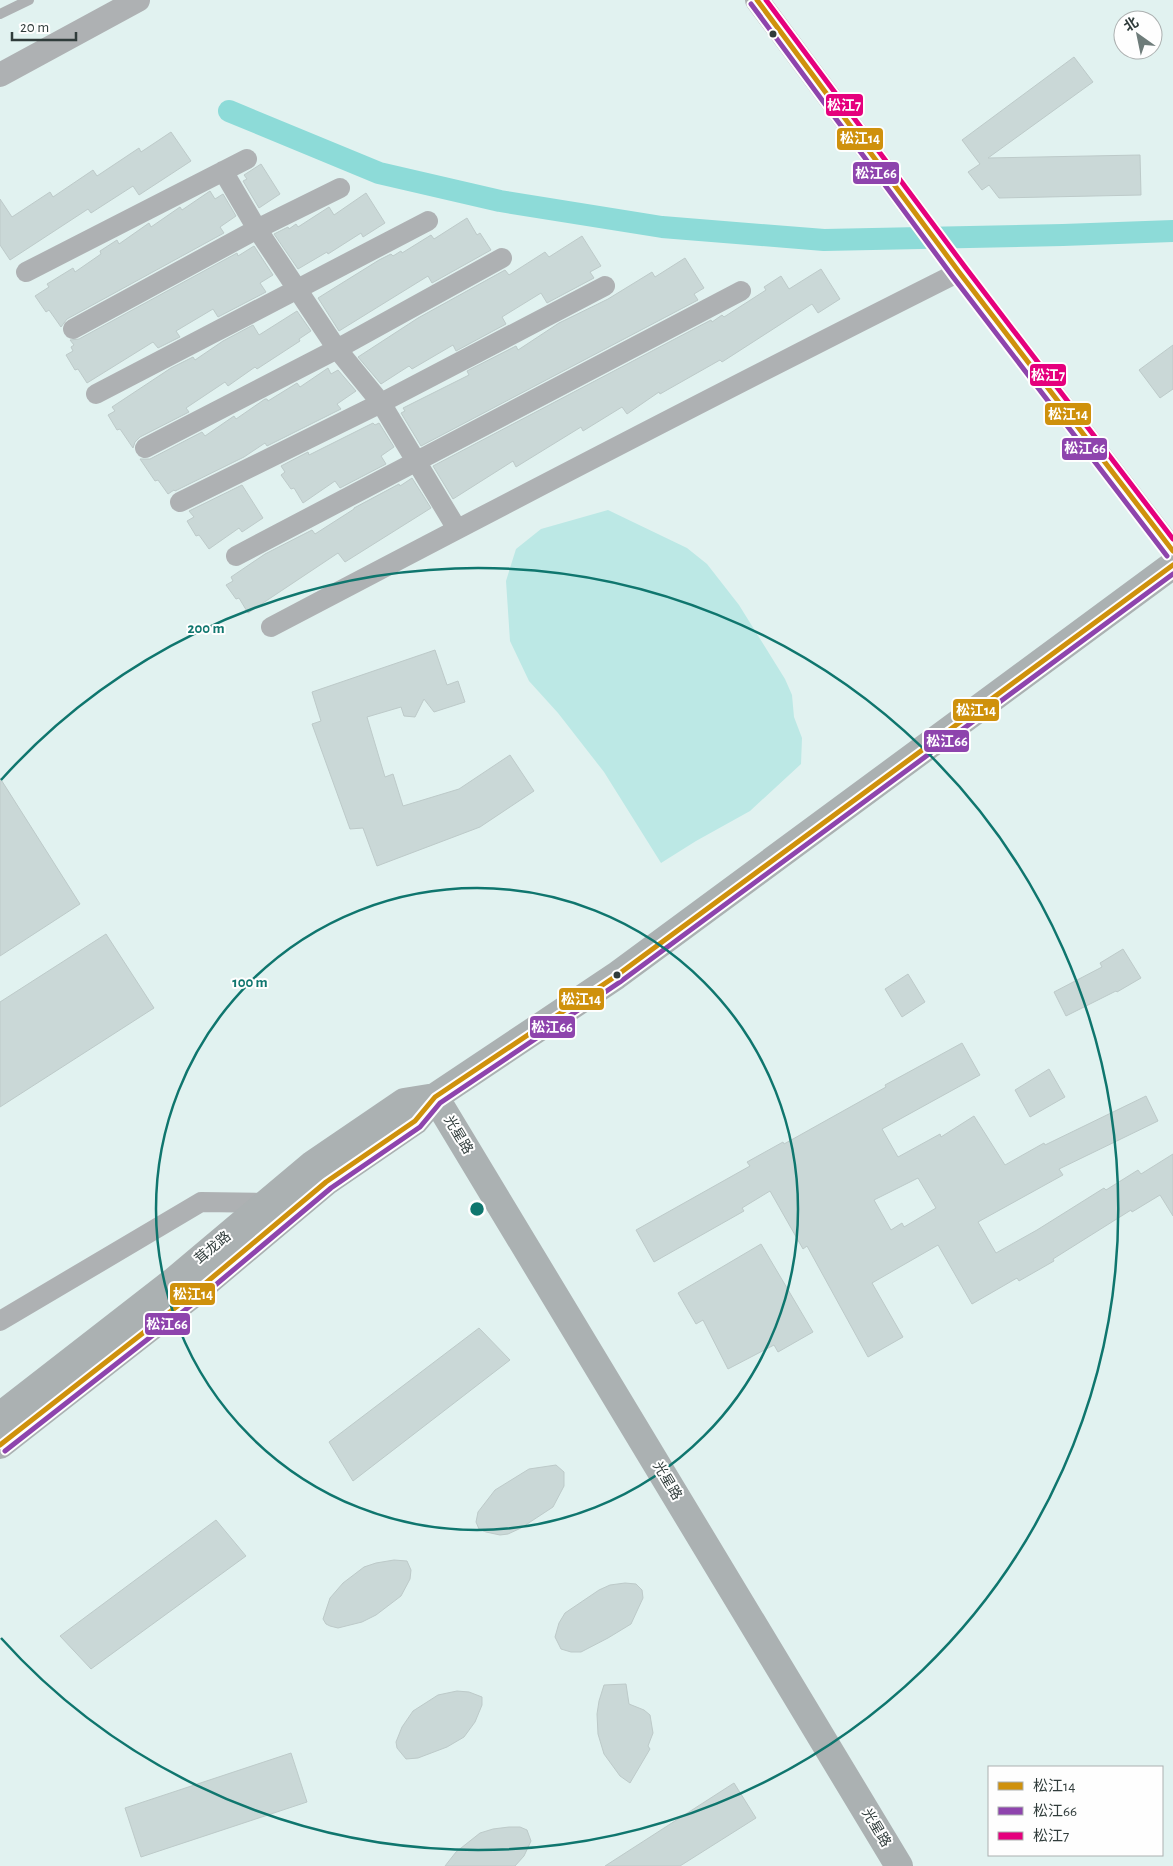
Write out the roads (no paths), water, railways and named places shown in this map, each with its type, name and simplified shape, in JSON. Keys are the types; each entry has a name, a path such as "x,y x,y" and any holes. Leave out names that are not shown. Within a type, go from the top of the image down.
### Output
{"main road":[{"name":"茸龙路","path":"0,1416 182,1289 326,1182 415,1121 435,1097 616,976 1173,566"},
{"name":"茸龙路","path":"0,1445 182,1289 267,1203 313,1164 404,1102 435,1097"},
{"name":"光星路","path":"435,1097 899,1866"}],"street":[{"path":"757,0 958,272 1173,551"},
{"path":"0,75 134,1"},
{"path":"26,272 247,159"},
{"path":"222,171 257,229 336,349 381,403 457,529"},
{"path":"73,329 257,229 340,188"},
{"path":"96,394 428,221"},
{"path":"145,448 336,349 502,258"},
{"path":"271,627 795,354 958,272"},
{"path":"180,502 381,403 605,286"},
{"path":"236,556 741,292"},
{"path":"0,1321 201,1202 267,1203"}],"lane":[{"path":"0,14 28,0"}],"waterway":[{"path":"229,111 379,173 500,201 662,227 824,240 1173,231"}]}
